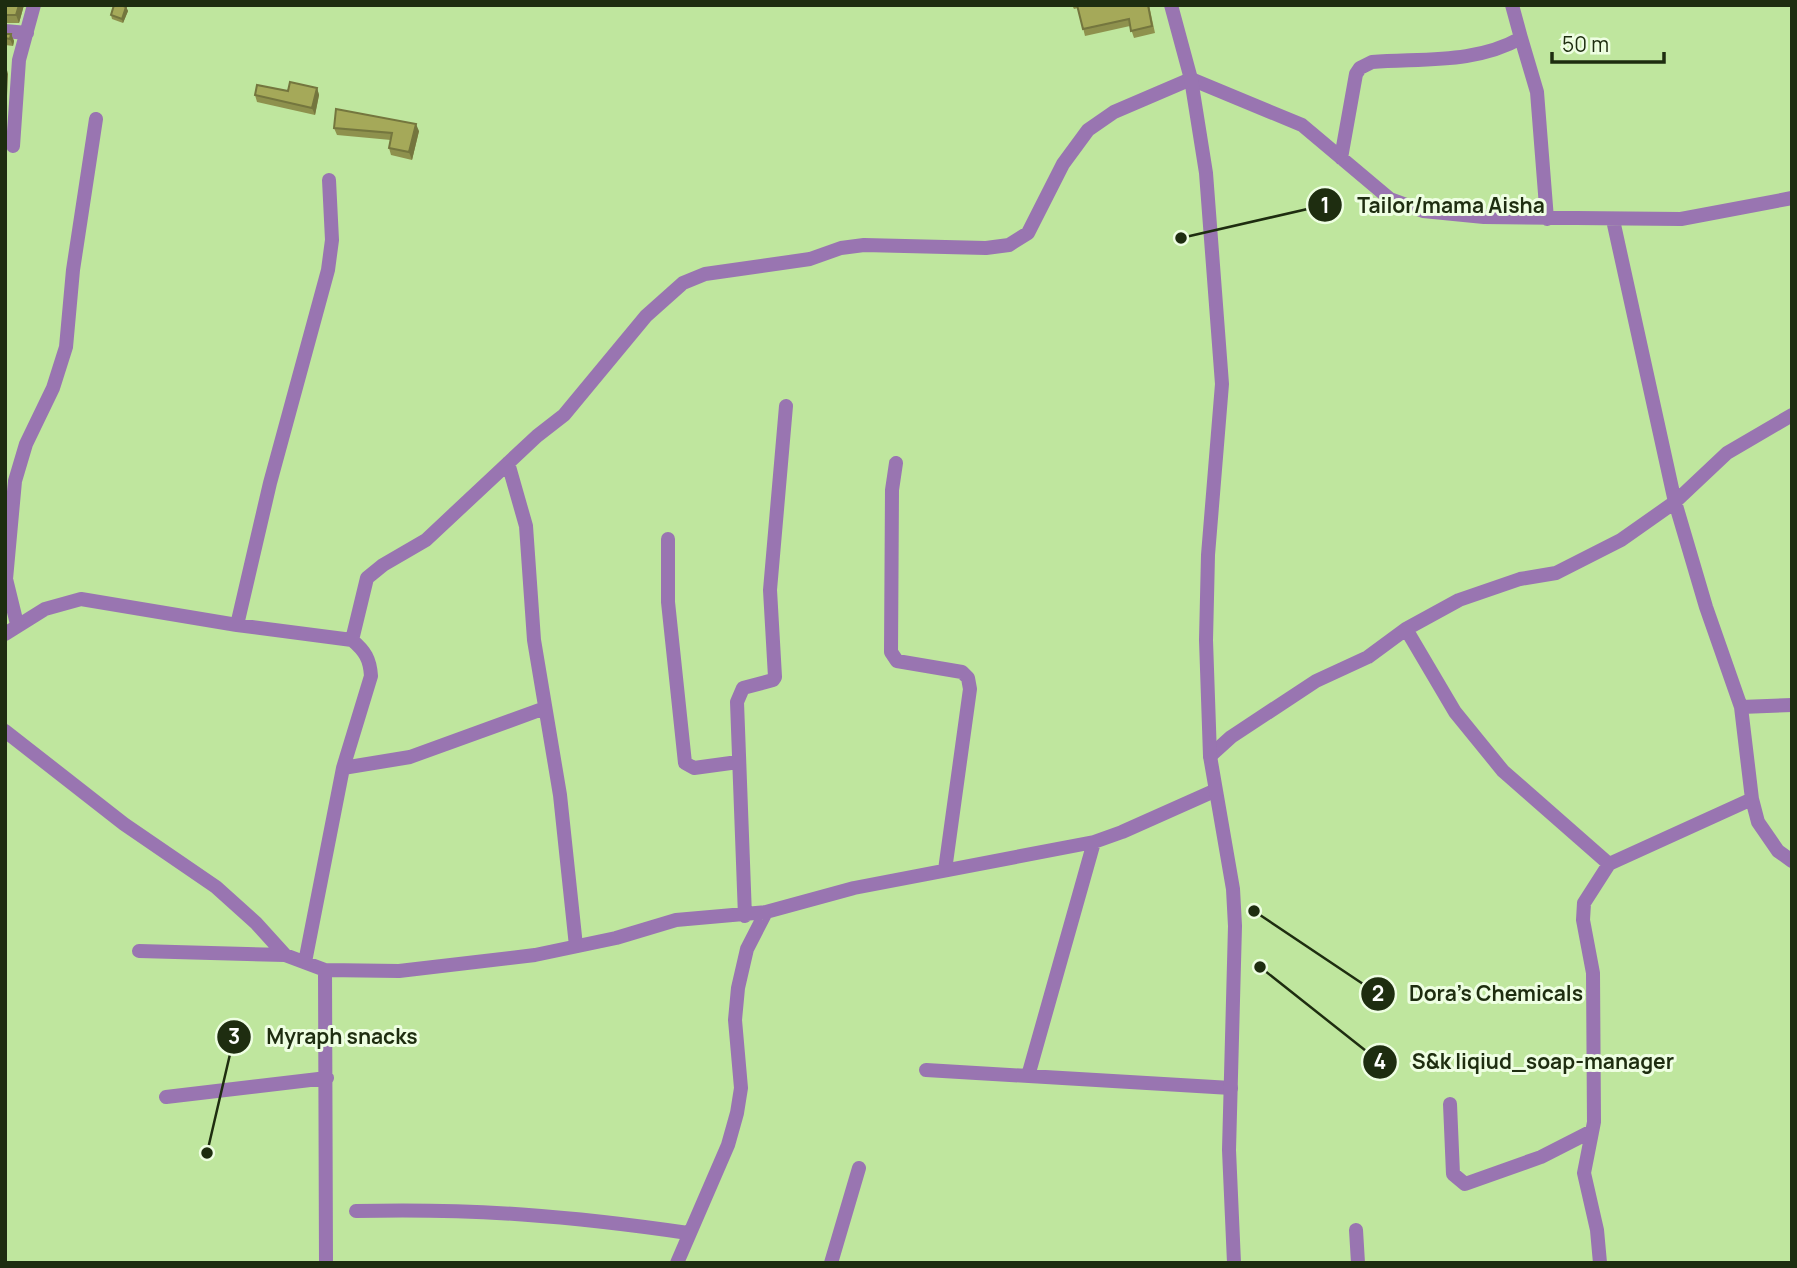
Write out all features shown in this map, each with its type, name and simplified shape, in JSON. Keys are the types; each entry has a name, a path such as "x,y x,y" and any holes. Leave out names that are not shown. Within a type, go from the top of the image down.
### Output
{"street":[{"path":"13,146 19,60 34,5"},
{"path":"1171,5 1191,79 1206,173 1222,384 1208,555 1206,640 1210,756 1233,889 1235,926 1229,1206 1234,1263"},
{"path":"1512,5 1537,92 1547,219"},
{"path":"5,30 27,33"},
{"path":"1341,158 1356,74 1360,68 1372,62 1476,57 1521,38"},
{"path":"352,640 367,578 383,565 426,540 564,415 646,316 683,283 705,275 810,259 841,248 864,245 986,248 1009,245 1028,233 1063,164 1088,130 1114,112 1191,79 1302,125 1390,199 1423,211 1547,219 1681,219 1792,198"},
{"path":"96,120 73,270 66,347 53,388 26,444 15,481 6,579 11,629 64,601 81,599 237,625 352,640 363,650 370,661 371,676 343,768 304,962"},
{"path":"237,625 270,483 328,270 332,240 329,180"},
{"path":"1613,220 1675,502 1706,607 1741,707 1752,799 1758,822 1792,861"},
{"path":"745,916 738,762 738,693 775,677 770,590 786,406"},
{"path":"1210,756 1231,737 1316,681 1368,657 1406,629 1459,600 1520,579 1556,573 1621,540 1675,502 1727,453 1792,415"},
{"path":"508,463 526,526 534,640 560,794 576,946"},
{"path":"897,463 892,490 891,652 897,661 962,672 968,678 970,689 945,870"},
{"path":"668,539 668,602 685,763 694,768 738,762"},
{"path":"1406,629 1455,712 1503,771 1609,864"},
{"path":"1741,707 1792,705"},
{"path":"343,768 410,757 545,708"},
{"path":"5,732 124,824 216,887 256,923 285,955"},
{"path":"139,951 285,955 325,970 399,971 535,955 617,938 676,919 745,916 854,888 1094,842 1214,791"},
{"path":"1600,1263 1597,1230 1584,1173 1592,1131 1593,973 1583,920 1584,902 1609,864 1752,799"},
{"path":"1028,1076 1094,842"},
{"path":"677,1263 728,1145 737,1113 741,1088 735,1020 738,988 747,950 766,912"},
{"path":"325,970 327,1078 323,1232 326,1263"},
{"path":"926,1070 1231,1088"},
{"path":"166,1097 327,1078"},
{"path":"1450,1104 1453,1174 1465,1184 1541,1157 1592,1131"},
{"path":"831,1263 859,1168"},
{"path":"356,1211 439,1209 546,1214 688,1233"},
{"path":"1356,1230 1358,1263"}],"building":[{"path":"5,5 19,5 16,15 5,15"},
{"path":"114,5 126,7 122,19 111,15"},
{"path":"1077,5 1148,5 1152,26 1131,31 1129,19 1083,29"},
{"path":"290,82 317,88 312,108 255,95 257,85 288,91"},
{"path":"336,109 416,124 409,152 389,148 392,133 334,128"}],"place":[{"name":"Tailor/mama Aisha","path":"1181,238"},
{"name":"Dora's Chemicals","path":"1254,911"},
{"name":"S&k liqiud_soap-manager","path":"1260,967"},
{"name":"Myraph snacks","path":"207,1153"}]}
